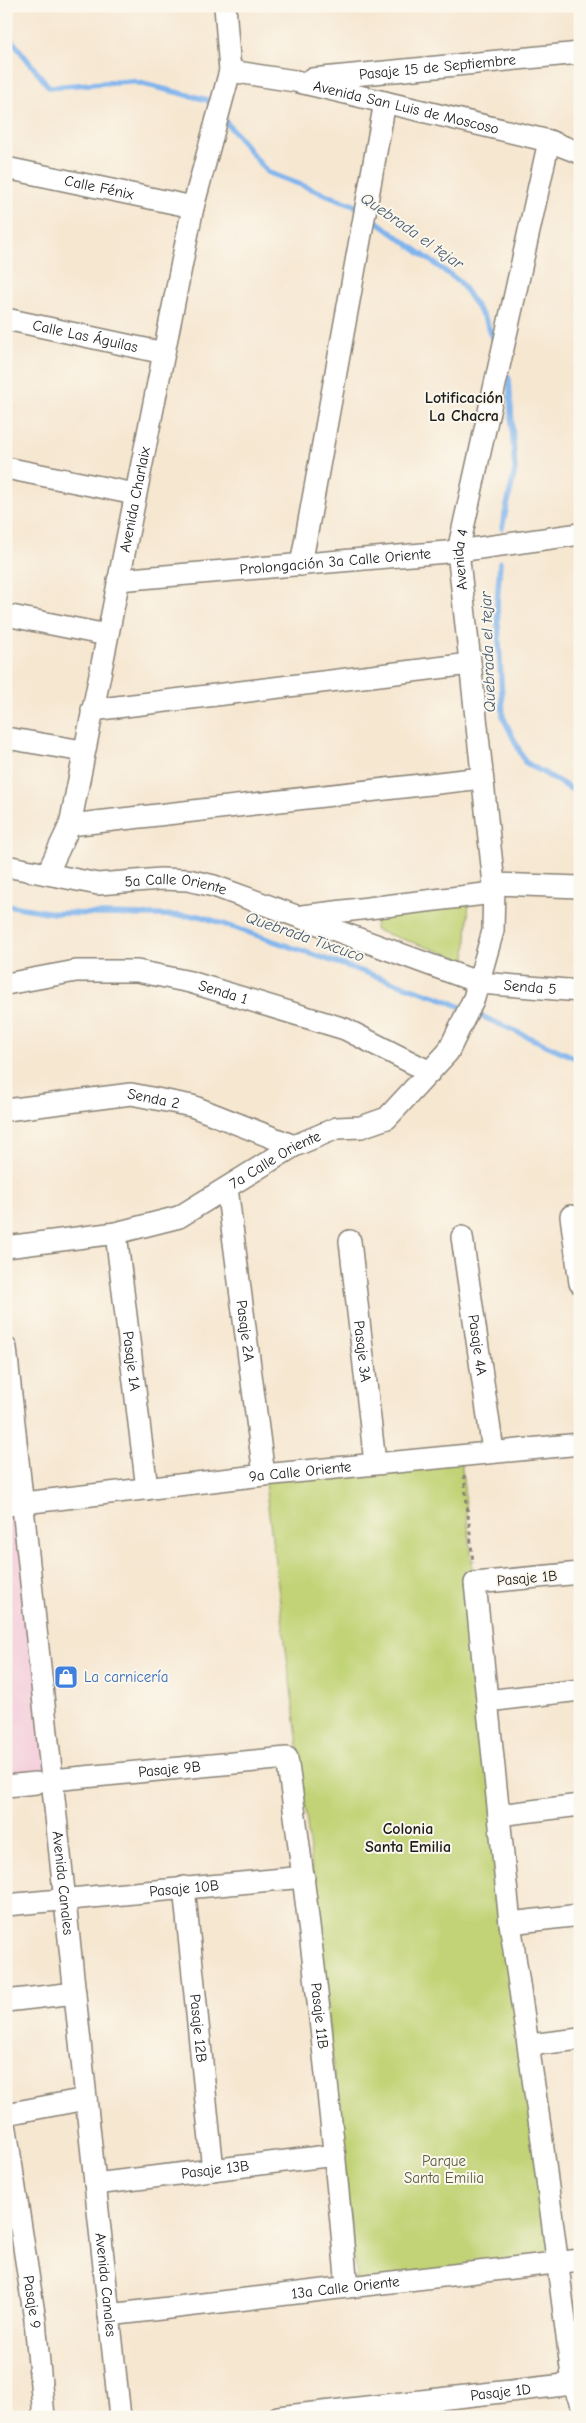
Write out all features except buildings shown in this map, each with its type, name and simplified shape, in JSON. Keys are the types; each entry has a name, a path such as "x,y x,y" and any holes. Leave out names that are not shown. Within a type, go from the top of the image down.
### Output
{"street":[{"name":"Avenida Charlaix","path":"46,874 70,825 83,751 193,207 230,71 225,6"},
{"name":"Pasaje 15 de Septiembre","path":"295,81 580,53"},
{"name":"Avenida San Luis de Moscoso","path":"230,71 295,81 385,102 549,141 580,153"},
{"path":"301,564 363,212 385,102"},
{"name":"Avenida 4","path":"477,991 493,932 493,889 458,551 549,141"},
{"name":"Calle Fénix","path":"6,168 193,207"},
{"name":"Calle Las Águilas","path":"6,319 164,353"},
{"path":"6,468 135,494"},
{"name":"Prolongación 3a Calle Oriente","path":"118,580 458,551 580,534"},
{"path":"6,615 107,635"},
{"path":"92,710 471,672"},
{"path":"6,738 83,751"},
{"path":"70,825 482,778"},
{"name":"5a Calle Oriente","path":"6,866 98,884 161,879 188,880 214,886 297,916 477,991"},
{"path":"297,916 493,889 580,887"},
{"name":"Senda 1","path":"6,984 76,971 137,971 181,980 345,1028 430,1072"},
{"name":"Senda 5","path":"477,991 580,991"},
{"name":"7a Calle Oriente","path":"6,1247 116,1233 179,1217 294,1146 337,1128 361,1126 387,1118 448,1052 477,991"},
{"name":"Senda 2","path":"6,1110 131,1094 192,1106 294,1146"},
{"name":"Pasaje 2A","path":"227,1188 264,1474"},
{"path":"571,1216 580,1283"},
{"name":"Pasaje 1A","path":"116,1233 146,1489"},
{"name":"Pasaje 4A","path":"462,1237 493,1451"},
{"name":"Pasaje 3A","path":"350,1241 374,1463"},
{"name":"Avenida Canales","path":"6,1348 14,1505 44,1781 64,1898 120,2417"},
{"name":"9a Calle Oriente","path":"14,1505 264,1474 580,1444"},
{"name":"Pasaje 1B","path":"475,1583 580,1573"},
{"path":"475,1583 510,1923 529,2045 576,2393"},
{"path":"487,1701 580,1690"},
{"name":"Pasaje 9B","path":"6,1786 287,1758"},
{"name":"Pasaje 11B","path":"287,1758 304,1877 335,2155 347,2287"},
{"path":"499,1815 580,1805"},
{"name":"Pasaje 10B","path":"6,1905 64,1898 304,1877"},
{"name":"Pasaje 12B","path":"184,1887 213,2170"},
{"path":"510,1923 580,1915"},
{"path":"6,2001 74,1994"},
{"path":"529,2045 580,2040"},
{"path":"6,2114 86,2099"},
{"name":"Pasaje 9","path":"6,2129 35,2320 44,2417"},
{"name":"Pasaje 13B","path":"95,2184 335,2155"},
{"name":"13a Calle Oriente","path":"110,2315 580,2260"},
{"name":"Pasaje 1D","path":"278,2417 576,2393"}],"path":[{"path":"462,1454 475,1583"}],"shaded area":[{"path":"22,1504 52,1780 6,1786 6,1506"}],"green space":[{"path":"469,898 466,960 375,930 376,915"},
{"name":"Parque Santa Emilia","path":"460,1451 495,1773 557,2263 357,2286 301,1769 264,1475"}],"waterway":[{"name":"Quebrada el tejar","path":"6,33 49,87 131,81 208,100 214,108"},
{"name":"Quebrada el tejar","path":"222,117 267,172 354,205 362,211"},
{"name":"Quebrada el tejar","path":"369,216 460,282 486,321 497,348"},
{"name":"Quebrada el tejar","path":"502,528 515,470 509,379 505,371"},
{"name":"Quebrada el tejar","path":"500,562 497,605 503,717 525,762 580,794"},
{"name":"Quebrada Tixcuco","path":"6,905 53,913 200,916 443,999 580,1060"}],"place":[{"name":"La carnicería","path":"66,1677"}],"district":[{"name":"Lotificación La Chacra","path":"464,407"},
{"name":"Colonia Santa Emilia","path":"408,1838"}]}
